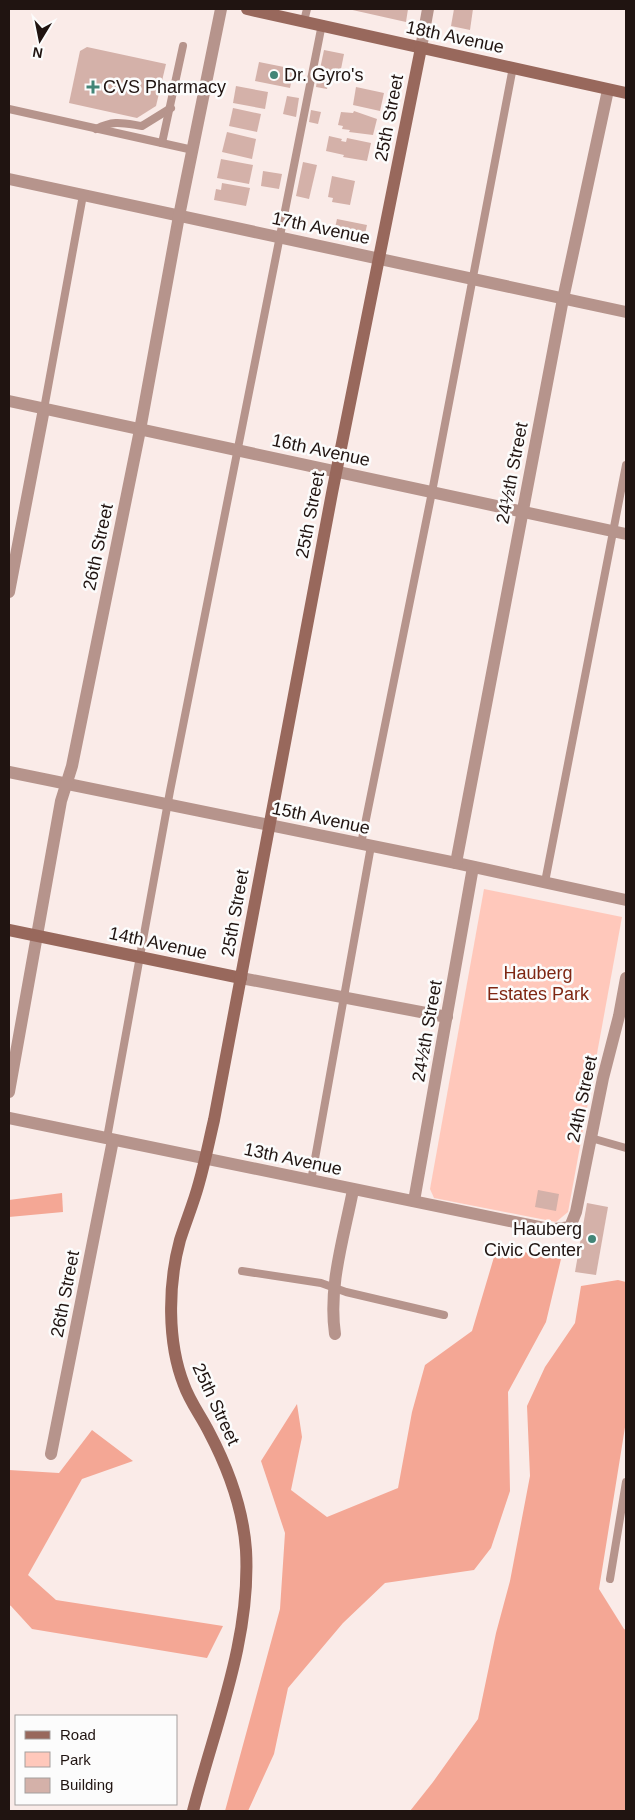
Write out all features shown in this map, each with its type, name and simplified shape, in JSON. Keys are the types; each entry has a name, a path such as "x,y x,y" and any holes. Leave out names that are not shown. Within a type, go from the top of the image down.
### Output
{"street":[{"name":"26th Street","path":"9,1092 62,802 72,766 140,430 179,216 221,9"},
{"name":"18th Avenue","path":"247,9 306,15 322,24 626,93"},
{"name":"25th Street","path":"193,1811 223,1708 242,1625 246,1580 246,1548 236,1494 224,1463 184,1385 177,1365 171,1298 173,1276 180,1242 205,1159 378,258 428,9"},
{"name":"24½th Street","path":"456,863 563,299 608,90"},
{"name":"17th Avenue","path":"9,179 626,312"},
{"name":"16th Avenue","path":"9,402 626,534"},
{"path":"9,592 44,409"},
{"name":"15th Avenue","path":"9,772 269,824 626,900"},
{"name":"24½th Street","path":"414,1201 473,867"},
{"name":"14th Avenue","path":"9,930 241,978 447,1017"},
{"name":"24th Street","path":"570,1227 576,1212 603,1078 624,999 626,978"},
{"name":"13th Avenue","path":"9,1118 544,1228 556,1230 570,1227"},
{"name":"26th Street","path":"51,1454 110,1139"},
{"path":"335,1334 332,1314 334,1288 353,1190"}],"lane":[{"path":"110,1139 167,804 238,450 278,237 322,24"},
{"path":"162,144 183,46"},
{"path":"311,1181 344,997 366,845 513,67"},
{"path":"96,129 109,122 142,126 170,108"},
{"path":"9,110 193,150"},
{"path":"44,409 83,195"},
{"path":"545,882 626,465"},
{"path":"591,1138 626,1148"},
{"path":"242,1271 321,1283 334,1288 444,1315"},
{"path":"610,1579 626,1482"}],"green space":[{"name":"Hauberg Estates Park","path":"484,889 622,917 568,1212 556,1222 434,1198 430,1189"}],"shaded area":[{"path":"62,1193 63,1212 9,1217 9,1200"},
{"path":"497,1247 561,1259 546,1322 508,1392 510,1491 491,1548 474,1570 385,1583 343,1623 288,1688 274,1754 248,1811 225,1811 280,1609 285,1533 261,1461 297,1404 302,1437 291,1490 327,1517 398,1488 412,1412 425,1365 472,1331"},
{"path":"618,1280 626,1282 626,1421 599,1589 626,1630 626,1811 410,1811 478,1719 496,1633 510,1581 530,1476 527,1406 545,1367 575,1323 581,1286"},
{"path":"92,1430 133,1461 82,1479 28,1575 56,1600 223,1626 207,1658 32,1629 9,1605 9,1470 59,1473"}],"building":[{"path":"348,9 408,9 406,22"},
{"path":"454,9 473,9 470,30 451,26"},
{"name":"CVS Pharmacy","path":"87,47 166,64 156,106 137,118 69,103 80,51"},
{"path":"324,50 344,54 340,74 320,69"},
{"name":"Dr. Gyro's","path":"259,62 294,69 290,88 255,81"},
{"path":"318,74 330,76 327,89 316,87"},
{"path":"236,86 268,92 265,109 233,103"},
{"path":"356,87 384,93 380,111 353,105"},
{"path":"287,96 299,98 296,117 283,114"},
{"path":"233,108 261,114 257,132 229,126"},
{"path":"311,110 321,112 318,124 309,122"},
{"path":"354,111 377,119 373,135 349,132 350,130 342,129 343,126 338,125 341,112 353,113"},
{"path":"227,132 256,139 252,159 222,152"},
{"path":"329,136 346,142 347,138 371,143 367,161 343,157 344,155 326,151"},
{"path":"221,159 253,165 249,184 217,178"},
{"path":"303,162 317,165 309,199 296,196"},
{"path":"263,171 282,174 279,189 261,186"},
{"path":"332,176 355,181 350,205 332,202 333,198 328,197"},
{"path":"222,183 250,188 246,206 214,200 216,189 221,190"},
{"path":"337,219 367,225 363,243 333,237"},
{"path":"538,1190 559,1194 556,1211 535,1207"},
{"name":"Hauberg Civic Center","path":"587,1203 608,1207 596,1275 575,1272"}],"place":[{"name":"Dr. Gyro's","path":"274,75"},
{"name":"CVS Pharmacy","path":"93,87"},
{"name":"Hauberg Civic Center","path":"592,1239"}]}
